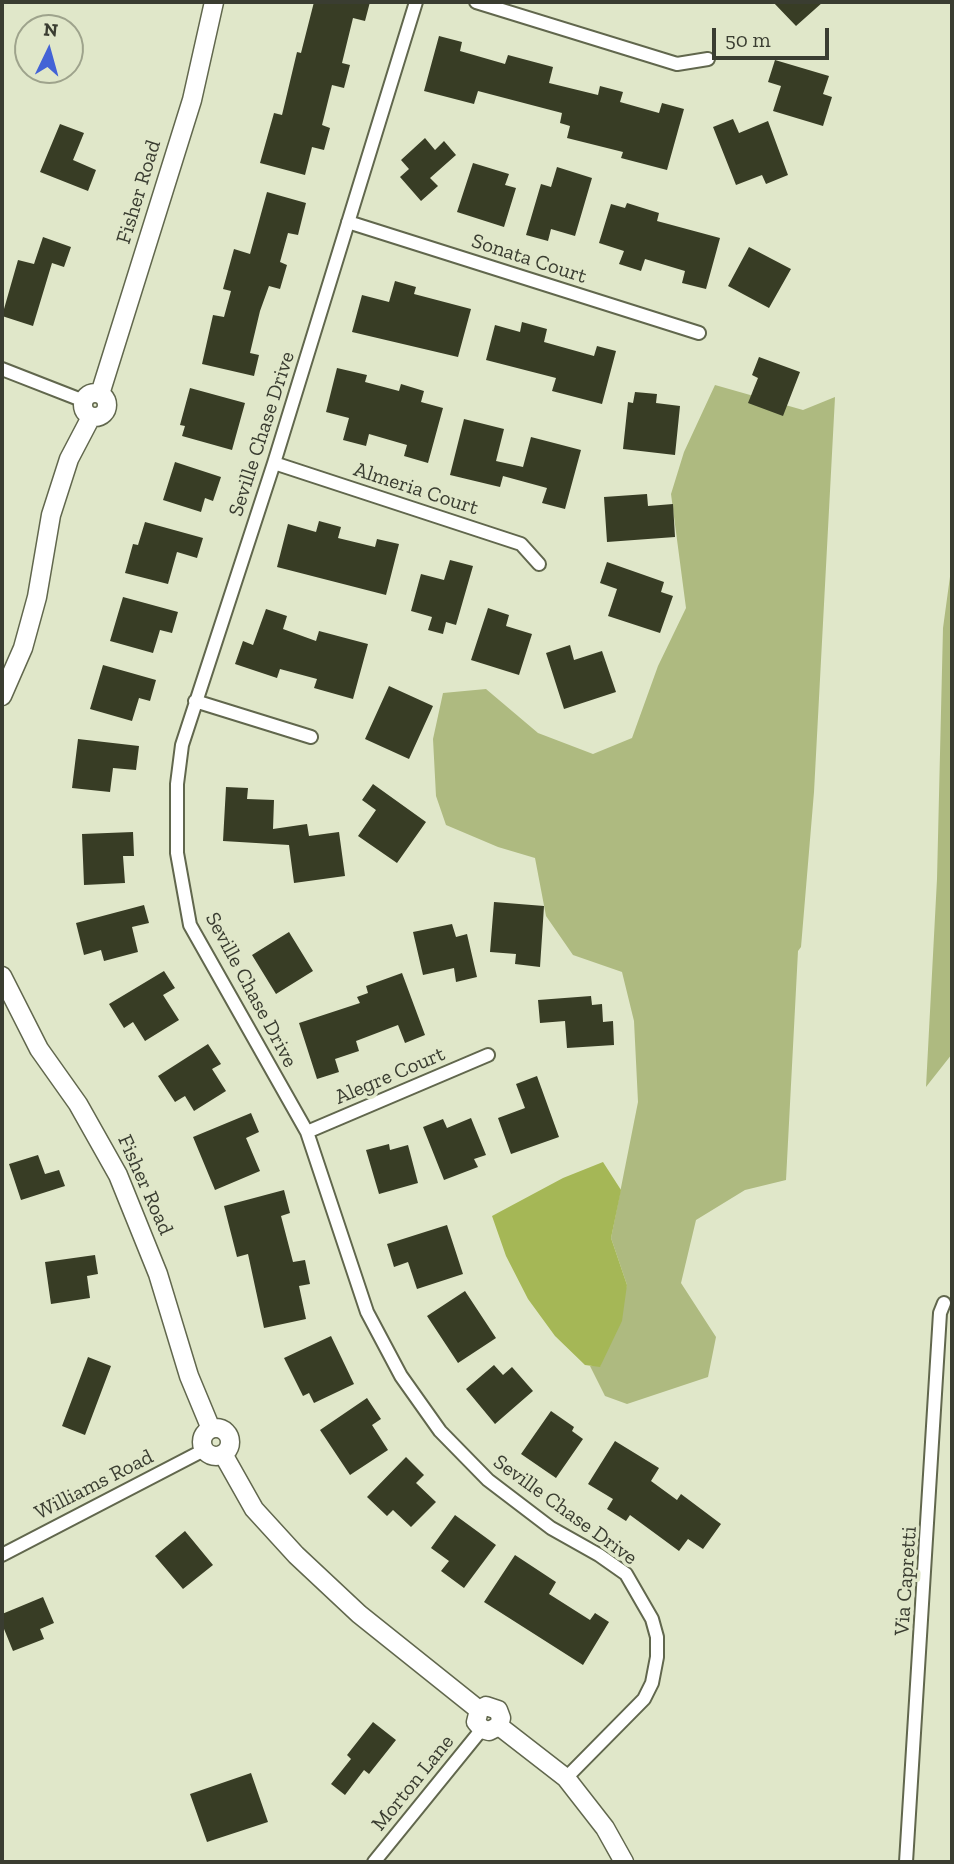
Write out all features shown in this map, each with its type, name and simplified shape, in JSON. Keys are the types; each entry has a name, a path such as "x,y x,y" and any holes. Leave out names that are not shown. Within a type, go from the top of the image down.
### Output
{"street":[{"name":"Fisher Road","path":"2,696 23,648 51,515 69,459 92,404 191,100 214,2"},
{"name":"Seville Chase Drive","path":"416,2 274,463 182,745 176,824 177,853 190,925 307,1132 367,1312 401,1376 440,1431 488,1480 551,1528 600,1555 626,1574 652,1619 657,1637 657,1657 652,1683 644,1699 566,1778"},
{"path":"476,2 677,64 708,59"},
{"name":"Sonata Court","path":"348,222 699,333"},
{"path":"2,369 92,404"},
{"name":"Almeria Court","path":"274,463 521,544 539,564"},
{"path":"195,701 311,737"},
{"name":"Fisher Road","path":"2,976 39,1049 96,1133 118,1175 158,1274 189,1376 211,1429 222,1429 229,1435 230,1444 223,1454 254,1509 296,1555 359,1614 479,1710 476,1722 490,1727"},
{"name":"Alegre Court","path":"307,1132 488,1055"},
{"name":"Via Capretti","path":"906,1862 940,1313 944,1303"},
{"path":"211,1429 202,1437 204,1450 212,1456 223,1454"},
{"name":"Williams Road","path":"2,1555 204,1450"},
{"path":"490,1727 566,1778 605,1828 624,1862"},
{"name":"Morton Lane","path":"374,1862 490,1727"}],"shaded area":[{"path":"715,385 803,410 835,397 814,792 801,947 798,951 786,1180 745,1190 696,1220 681,1283 716,1337 708,1377 627,1404 605,1396 590,1366 600,1366 627,1285 611,1238 638,1102 634,1021 622,972 573,955 546,916 535,858 498,847 446,825 436,796 433,739 443,693 486,689 538,733 593,754 632,738 658,666 686,608 671,494 684,452"},
{"path":"952,562 952,1054 926,1087 937,879 943,628"},
{"path":"603,1162 621,1190 611,1238 627,1285 622,1321 600,1367 585,1365 555,1336 528,1299 506,1256 492,1216 563,1178"}],"building":[{"path":"314,2 370,2 365,21 353,18 342,63 350,65 344,88 332,85 322,125 330,128 324,150 312,147 305,175 260,163 274,113 282,115 297,52 301,53"},
{"path":"773,2 823,2 796,26"},
{"path":"439,36 462,42 460,51 505,64 508,55 553,67 549,83 598,95 600,86 623,92 620,102 659,113 662,103 684,109 667,170 621,158 623,152 567,138 570,126 560,123 562,113 478,91 474,104 424,91"},
{"path":"775,60 829,76 823,94 832,97 823,126 773,111 781,86 768,82"},
{"path":"733,119 739,133 768,121 788,175 766,184 762,175 736,185 713,127"},
{"path":"60,124 84,133 73,160 96,170 88,191 40,172"},
{"path":"425,138 435,150 444,141 456,155 430,178 438,186 421,201 400,177 409,169 401,160"},
{"path":"473,163 509,174 505,185 516,188 504,227 457,212"},
{"path":"557,167 592,178 575,236 551,229 548,241 526,235 541,184 551,187"},
{"path":"267,192 306,203 298,235 288,233 280,262 287,265 280,289 269,286 260,311 250,353 259,355 254,376 202,364 213,315 224,317 231,291 223,289 234,249 250,254"},
{"path":"627,203 659,213 657,221 720,238 706,289 682,283 685,271 645,259 641,271 619,264 624,251 599,243 611,204 625,208"},
{"path":"43,237 71,247 64,267 52,263 33,326 2,316 18,260 34,264"},
{"path":"749,247 791,269 769,308 728,286"},
{"path":"395,281 416,287 414,294 471,309 458,357 352,332 362,295 389,302"},
{"path":"522,322 547,329 544,342 594,356 597,346 616,351 602,404 552,391 556,378 486,360 495,325 520,332"},
{"path":"759,357 800,372 783,416 748,403 758,378 752,375"},
{"path":"337,368 367,375 365,382 399,391 401,384 424,391 421,402 443,408 428,463 404,456 407,445 369,434 366,446 343,440 349,418 326,412"},
{"path":"190,388 245,403 232,450 182,436 185,426 180,425"},
{"path":"635,392 657,394 656,403 680,406 675,455 623,449 628,402 633,403"},
{"path":"464,419 504,429 496,461 523,467 531,437 581,450 565,509 542,503 547,488 503,476 500,487 450,475"},
{"path":"175,462 221,477 213,501 205,498 201,512 163,500"},
{"path":"647,494 648,506 673,504 675,537 607,542 604,497"},
{"path":"319,521 341,527 338,538 375,547 377,539 399,544 386,595 277,567 288,524 316,532"},
{"path":"145,522 203,538 197,558 177,552 168,584 125,573 133,544 138,545"},
{"path":"450,560 473,566 456,625 446,622 443,634 428,630 432,617 411,611 421,574 444,580"},
{"path":"607,562 664,582 661,592 673,596 660,633 608,616 617,589 600,583"},
{"path":"123,597 178,612 172,633 160,630 153,653 110,641"},
{"path":"488,608 509,615 506,626 532,634 519,675 471,660"},
{"path":"266,609 287,616 283,629 316,641 319,631 368,644 353,699 314,688 317,679 280,669 277,678 235,664 243,641 253,645"},
{"path":"570,645 574,660 602,651 616,692 564,709 546,653"},
{"path":"103,665 156,680 150,701 139,698 132,721 90,709"},
{"path":"389,686 433,706 409,759 365,739"},
{"path":"78,739 139,746 136,770 113,768 110,792 72,788"},
{"path":"373,784 426,822 397,863 358,836 376,810 362,800"},
{"path":"226,787 248,788 247,799 274,800 273,829 307,824 309,836 339,832 345,876 294,883 289,845 223,841"},
{"path":"133,832 134,856 123,856 125,883 84,885 82,834"},
{"path":"494,902 544,906 540,967 515,964 516,954 490,952"},
{"path":"144,905 149,923 132,927 138,952 104,961 101,950 84,955 76,923"},
{"path":"452,924 456,937 467,934 477,977 456,982 454,968 423,975 413,932"},
{"path":"289,932 313,971 276,994 252,955"},
{"path":"164,971 175,988 163,995 179,1020 145,1041 133,1022 124,1028 109,1004"},
{"path":"402,973 425,1035 405,1043 398,1025 356,1041 359,1051 335,1059 339,1072 317,1079 299,1023 360,1003 357,997 368,993 366,986"},
{"path":"591,996 592,1005 602,1004 603,1022 613,1021 614,1045 567,1048 565,1021 540,1023 538,1000"},
{"path":"208,1044 221,1064 212,1069 226,1091 194,1111 185,1096 175,1102 158,1076"},
{"path":"537,1076 559,1137 511,1154 498,1118 525,1108 516,1084"},
{"path":"251,1113 259,1132 246,1138 260,1171 215,1190 193,1137"},
{"path":"471,1118 486,1155 474,1159 478,1167 444,1180 423,1127 443,1119 447,1128"},
{"path":"389,1144 390,1150 408,1145 418,1183 379,1194 366,1150"},
{"path":"38,1155 45,1174 59,1170 65,1186 21,1200 9,1164"},
{"path":"284,1190 290,1213 281,1216 293,1262 305,1260 310,1284 299,1286 306,1319 264,1328 248,1254 237,1257 224,1206"},
{"path":"447,1225 463,1274 417,1289 408,1262 394,1267 387,1244"},
{"path":"95,1255 98,1274 87,1276 90,1298 51,1304 45,1262"},
{"path":"465,1291 496,1338 458,1363 427,1316"},
{"path":"331,1336 354,1384 314,1403 309,1393 303,1396 284,1358"},
{"path":"88,1357 111,1366 85,1435 62,1426"},
{"path":"494,1365 503,1375 512,1367 533,1391 495,1424 466,1389"},
{"path":"367,1398 381,1419 372,1425 388,1450 350,1475 320,1430"},
{"path":"551,1411 574,1427 572,1431 583,1439 556,1478 521,1454"},
{"path":"615,1441 659,1468 651,1481 677,1500 681,1494 721,1524 703,1549 688,1539 679,1551 630,1515 626,1521 607,1509 613,1499 588,1484"},
{"path":"406,1457 424,1475 416,1483 436,1502 411,1527 393,1510 387,1516 367,1497"},
{"path":"455,1515 496,1545 464,1588 441,1571 449,1561 431,1548"},
{"path":"185,1531 213,1565 183,1589 155,1556"},
{"path":"515,1555 556,1582 549,1594 590,1620 595,1613 609,1622 583,1665 484,1602"},
{"path":"43,1597 54,1623 40,1629 44,1639 13,1651 2,1624 2,1614"},
{"path":"373,1722 396,1740 369,1774 364,1770 345,1795 331,1784 351,1759 347,1755"},
{"path":"251,1773 268,1822 207,1842 190,1794"}]}
